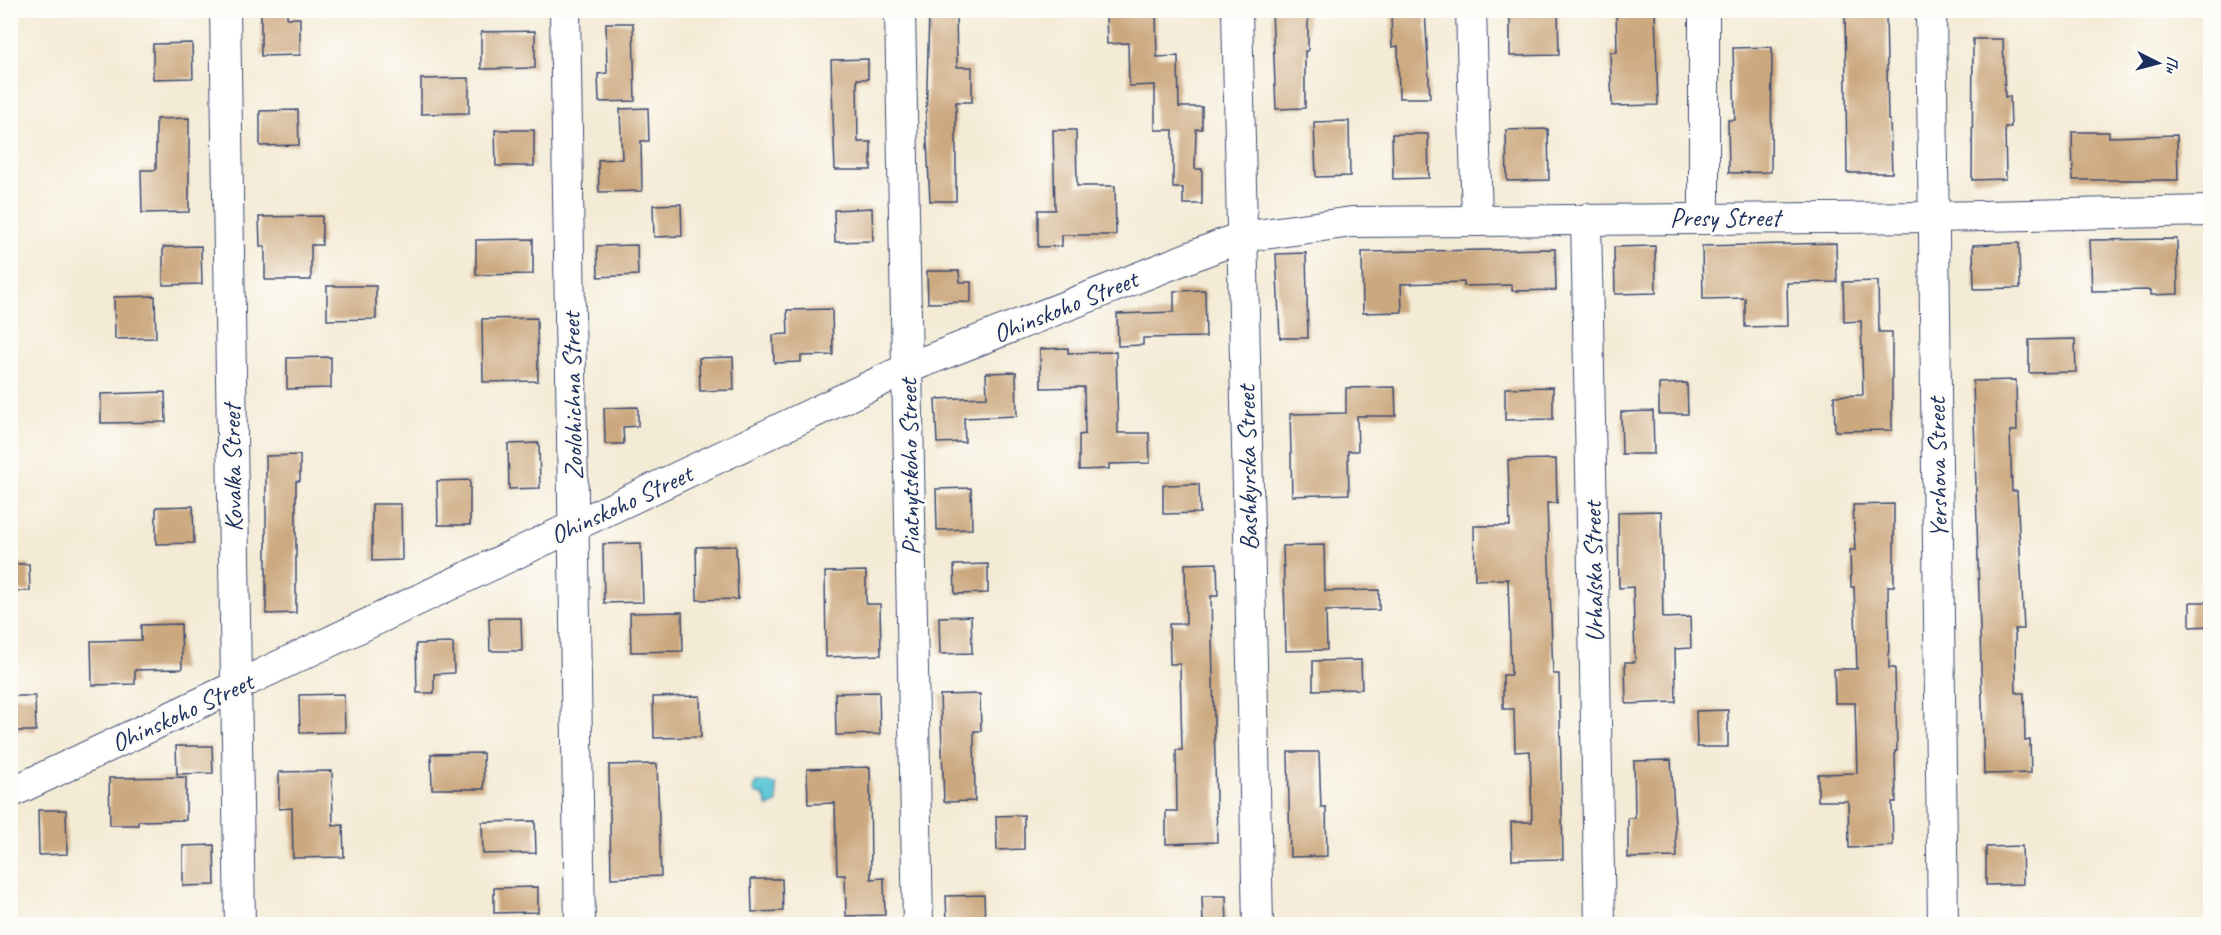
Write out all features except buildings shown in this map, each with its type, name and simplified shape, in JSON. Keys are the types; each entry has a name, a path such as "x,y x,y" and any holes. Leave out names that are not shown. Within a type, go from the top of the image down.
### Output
{"street":[{"name":"Kovalka Street","path":"225,10 240,924"},
{"name":"Zoolohichna Street","path":"565,10 580,924"},
{"name":"Piatnytskoho Street","path":"900,10 918,924"},
{"name":"Bashkyrska Street","path":"1236,10 1258,924"},
{"path":"1471,10 1477,220"},
{"path":"1704,10 1704,217"},
{"name":"Yershova Street","path":"1931,10 1943,924"},
{"name":"Presy Street","path":"1241,237 1352,222 1704,217 1934,217 2211,211"},
{"name":"Urhalska Street","path":"1586,219 1600,924"},
{"name":"Ohinskoho Street","path":"10,793 908,368 1241,237"}],"water":[{"path":"757,782 769,782 776,785 777,803 768,807 763,795 756,794 753,789"}]}
